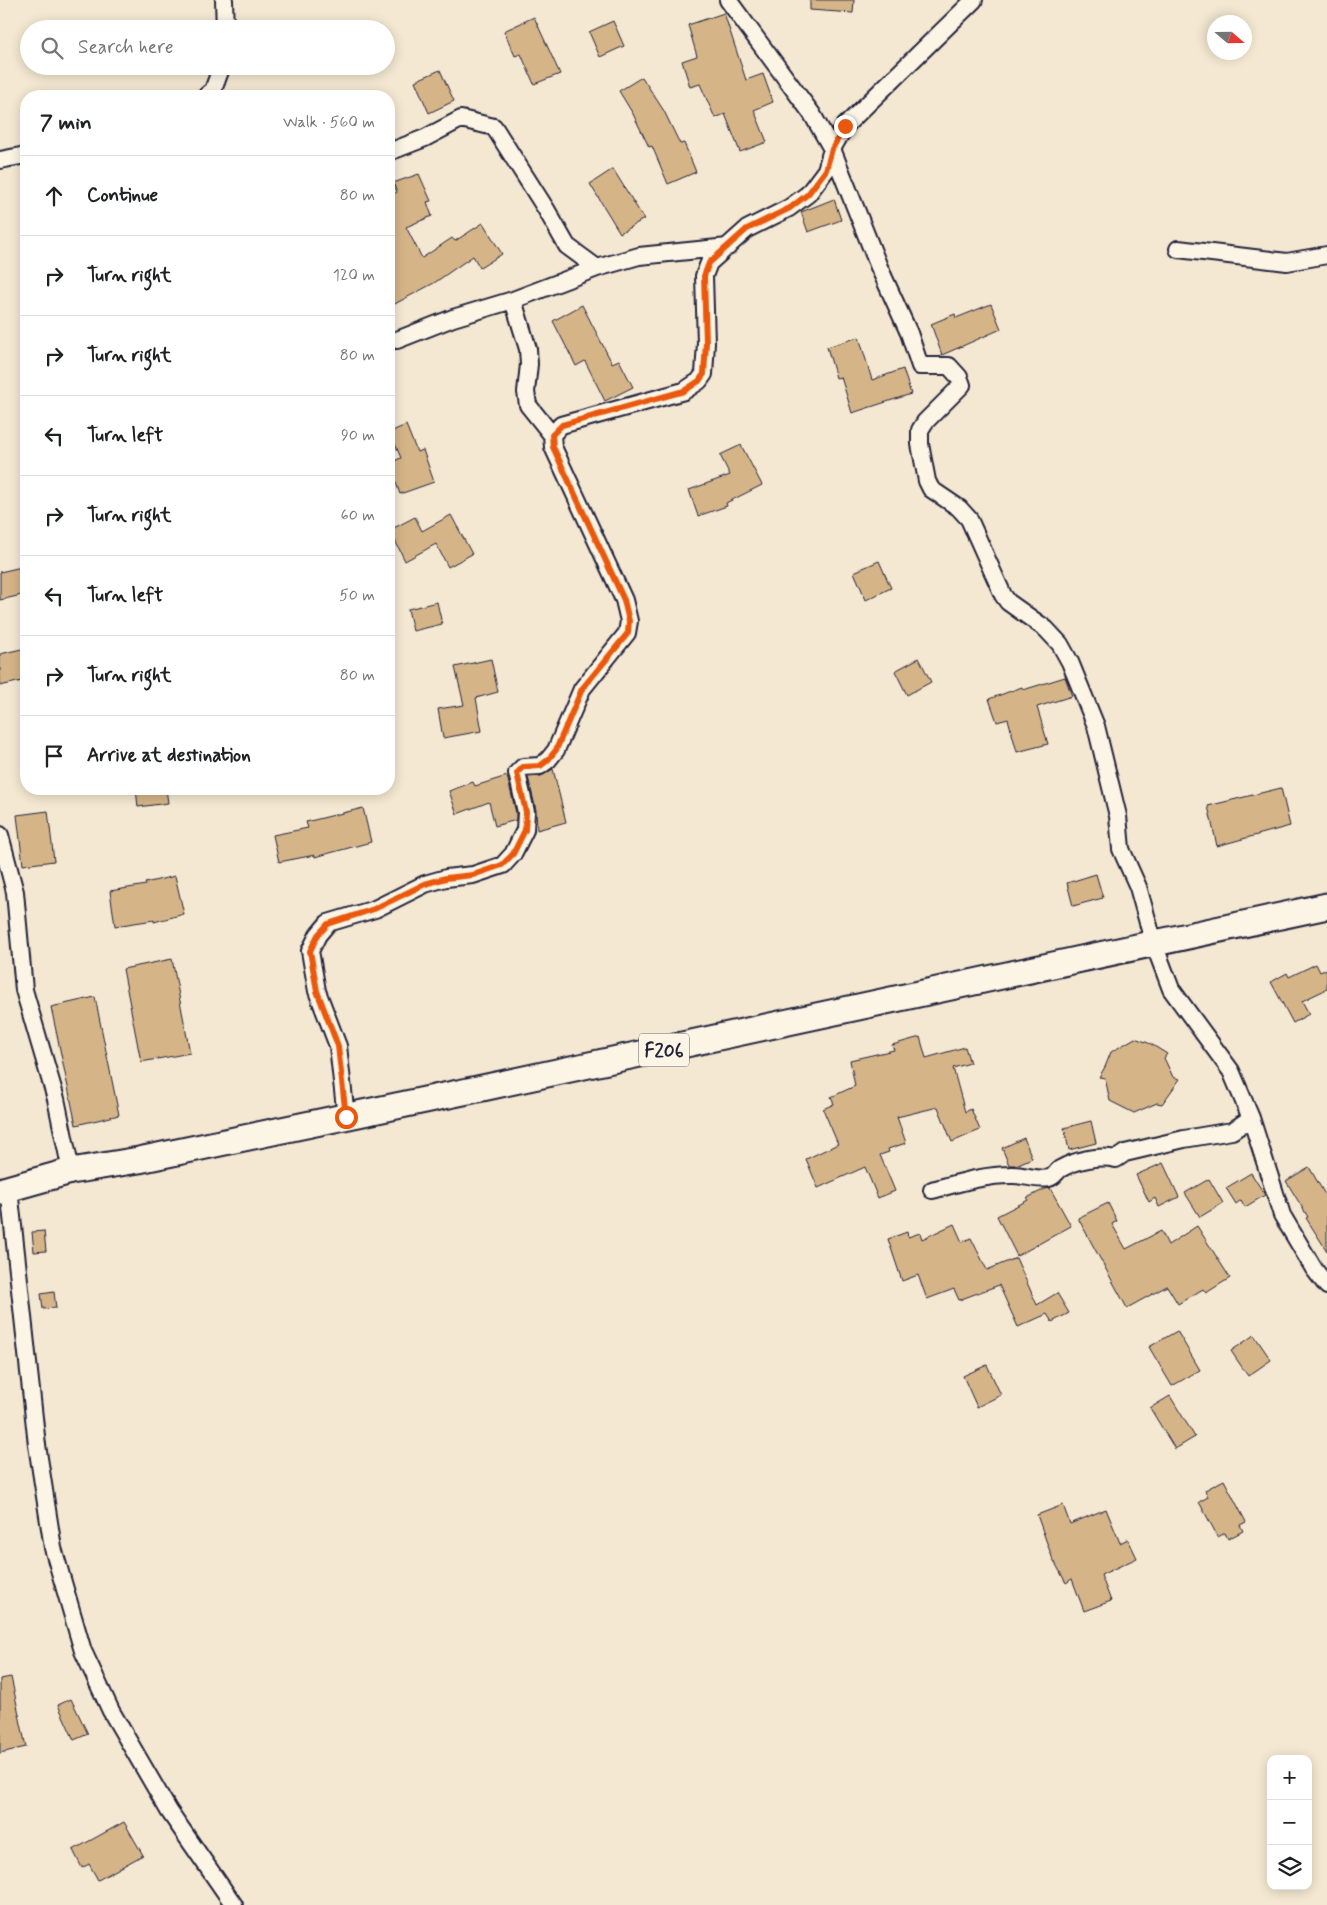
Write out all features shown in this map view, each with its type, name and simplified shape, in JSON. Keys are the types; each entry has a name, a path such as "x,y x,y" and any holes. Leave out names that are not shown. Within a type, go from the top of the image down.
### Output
{"main road":[{"name":"F206","path":"4,1190 71,1171 139,1160 346,1117 1327,906"}],"street":[{"path":"224,0 224,20"},
{"path":"728,0 812,114 832,149 879,267 909,333 920,366 950,366 959,377 962,386 925,422 920,430 920,444 930,489 959,508 968,519 1003,595 1008,602 1046,628 1060,644 1070,662 1096,726 1118,816 1121,849 1138,887 1154,944 1170,989 1230,1071 1251,1118 1279,1200 1282,1215 1327,1286"},
{"path":"552,435 562,425 684,391 699,381 704,374 706,343 704,276 709,263 747,229 790,208 808,194 826,170 832,149 845,126 974,0"},
{"path":"213,90 219,75"},
{"path":"395,150 425,138 461,119 494,127 567,246 597,268"},
{"path":"0,160 20,156"},
{"path":"397,340 453,318 513,300 597,268 639,256 728,247"},
{"path":"1178,249 1287,262 1327,255"},
{"path":"346,1117 338,1046 317,991 310,951 318,935 328,924 374,909 425,884 446,878 480,873 502,865 513,854 525,830 526,812 517,773 523,767 540,766 556,750 582,689 628,633 629,621 624,600 553,447 552,435 528,405 526,392 529,364 528,349 513,300"},
{"path":"0,835 15,892 24,990 56,1100 71,1171"},
{"path":"932,1190 985,1176 1022,1174 1043,1179 1052,1178 1060,1169 1087,1159 1106,1157 1116,1159 1125,1153 1184,1138 1232,1131 1251,1118"},
{"path":"4,1190 37,1445 53,1548 83,1651 110,1711 169,1811 234,1905"}],"building":[{"path":"810,0 854,0 853,13 810,10"},
{"path":"724,13 746,80 763,74 773,102 754,110 767,142 740,152 725,114 715,118 700,84 690,87 682,61 697,56 688,25"},
{"path":"534,17 560,74 534,84 521,54 515,56 504,31"},
{"path":"613,21 624,46 600,57 589,32"},
{"path":"440,70 454,101 429,113 415,81"},
{"path":"642,77 664,111 680,144 684,143 696,172 668,184 652,146 649,147 619,91"},
{"path":"613,169 644,219 620,233 590,184"},
{"path":"419,174 431,201 427,202 432,216 406,227 422,258 452,238 455,241 483,223 502,254 480,268 473,256 434,283 395,304 395,193 397,192 395,182"},
{"path":"834,199 841,220 808,232 801,212"},
{"path":"991,304 1001,329 942,355 931,324 955,314 956,318"},
{"path":"582,305 612,363 619,360 633,387 605,401 585,361 576,366 553,321"},
{"path":"859,337 872,380 903,369 911,394 852,413 841,377 836,378 827,347"},
{"path":"406,425 417,452 423,450 434,482 400,494 395,480 395,460 401,458 395,444 395,430"},
{"path":"741,445 762,485 726,503 727,506 698,516 689,490 730,475 720,455"},
{"path":"451,515 472,554 448,567 436,544 405,561 395,540 395,527 415,517 422,531"},
{"path":"879,561 891,588 866,600 854,572"},
{"path":"20,567 20,595 0,600 0,572"},
{"path":"437,602 442,624 413,631 408,609"},
{"path":"20,649 20,681 0,686 0,654"},
{"path":"919,658 931,682 907,695 895,671"},
{"path":"491,659 498,692 476,698 482,731 443,738 438,709 464,705 455,667"},
{"path":"1065,677 1072,696 1037,707 1048,744 1017,752 1008,719 997,722 989,699 1022,687 1023,690"},
{"path":"553,769 566,822 537,830 536,810 528,777 541,776"},
{"path":"507,776 516,820 495,826 489,802 457,814 449,791 473,782 475,786"},
{"path":"1281,788 1290,826 1217,846 1208,806"},
{"path":"137,795 167,795 168,803 138,807"},
{"path":"363,808 371,842 315,857 315,855 279,862 273,835 308,828 306,822"},
{"path":"48,811 54,861 23,865 17,815"},
{"path":"1096,874 1103,898 1073,906 1067,883"},
{"path":"175,876 184,914 154,922 154,920 115,926 110,891 146,885 145,883"},
{"path":"172,959 190,1053 141,1062 123,969"},
{"path":"1316,964 1320,972 1327,969 1327,989 1302,1001 1309,1014 1293,1023 1271,982 1287,973 1289,977"},
{"path":"95,997 119,1115 76,1125 51,1007"},
{"path":"920,1037 926,1058 965,1047 970,1063 953,1068 965,1112 971,1109 980,1130 952,1142 938,1107 897,1117 906,1143 888,1149 889,1152 880,1155 895,1191 878,1198 865,1167 818,1188 806,1159 838,1144 823,1109 834,1104 831,1097 855,1086 850,1060 894,1050 892,1045"},
{"path":"1135,1038 1151,1044 1167,1054 1164,1058 1173,1077 1180,1079 1162,1104 1157,1103 1134,1113 1110,1101 1105,1078 1099,1077 1111,1052"},
{"path":"1091,1121 1096,1143 1069,1150 1064,1128"},
{"path":"1024,1138 1032,1158 1016,1165 1009,1165 1002,1148"},
{"path":"1163,1163 1179,1197 1159,1207 1155,1198 1149,1202 1136,1175"},
{"path":"1309,1167 1327,1198 1327,1251 1286,1181"},
{"path":"1251,1173 1265,1195 1245,1207 1241,1200 1236,1204 1226,1188"},
{"path":"1209,1179 1223,1203 1200,1217 1185,1193"},
{"path":"1050,1188 1071,1226 1017,1256 997,1216 1028,1200 1027,1198"},
{"path":"1108,1203 1117,1221 1112,1224 1126,1249 1161,1231 1168,1245 1197,1226 1230,1278 1206,1293 1203,1289 1178,1304 1167,1286 1127,1308 1078,1218"},
{"path":"954,1224 962,1242 971,1238 987,1270 1016,1258 1037,1305 1057,1293 1069,1313 1052,1322 1047,1314 1018,1327 999,1285 959,1300 954,1289 927,1299 918,1275 902,1281 888,1239 907,1232 908,1237 920,1233 922,1239"},
{"path":"44,1231 46,1251 34,1252 32,1232"},
{"path":"54,1292 56,1308 43,1309 41,1294"},
{"path":"1177,1331 1200,1370 1172,1386 1149,1347"},
{"path":"1254,1335 1271,1360 1248,1376 1231,1351"},
{"path":"987,1365 1001,1395 977,1407 963,1376"},
{"path":"1170,1396 1195,1437 1175,1449 1150,1408"},
{"path":"1224,1480 1246,1522 1240,1525 1243,1531 1228,1539 1225,1533 1218,1537 1199,1502 1208,1497 1205,1490"},
{"path":"1063,1505 1070,1524 1106,1509 1120,1543 1128,1539 1137,1558 1101,1575 1111,1601 1084,1611 1072,1579 1066,1583 1052,1557 1037,1515"},
{"path":"11,1677 26,1747 0,1753 0,1679"},
{"path":"71,1699 88,1734 74,1740 58,1705"},
{"path":"124,1822 143,1855 98,1880 89,1864 82,1868 73,1850"}],"route":[{"path":"346,1117 338,1046 317,991 310,951 318,935 328,924 374,909 425,884 446,878 487,872 502,865 513,854 525,830 526,812 517,773 523,767 540,766 556,750 582,689 628,633 629,621 624,600 553,447 552,435 562,425 684,391 699,381 704,374 706,343 704,276 709,263 747,229 790,208 808,194 826,170 832,149 845,126"}]}
